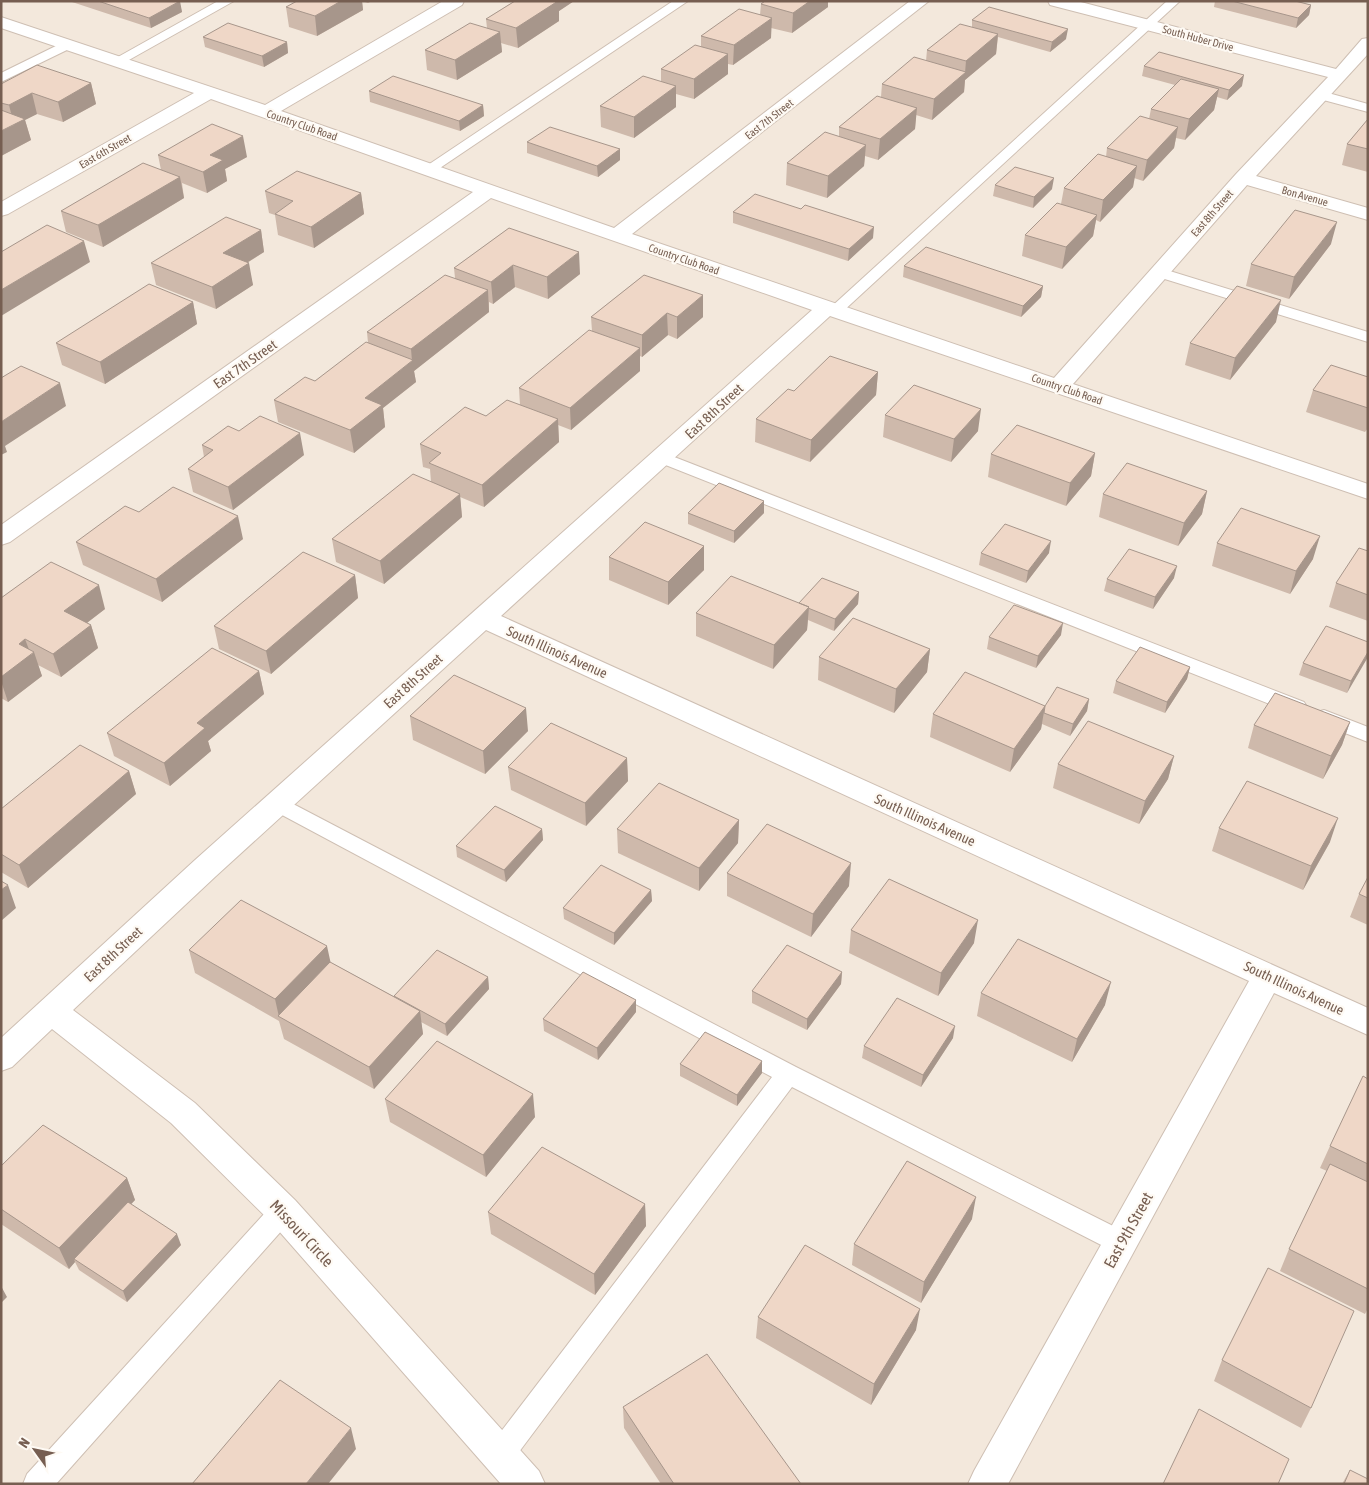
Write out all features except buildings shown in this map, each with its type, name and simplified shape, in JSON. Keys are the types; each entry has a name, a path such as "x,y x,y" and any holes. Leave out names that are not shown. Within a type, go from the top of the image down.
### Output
{"street":[{"path":"265,113 456,1"},
{"name":"East 7th Street","path":"617,236 921,1"},
{"name":"South Huber Drive","path":"1056,1 1340,75"},
{"name":"Country Club Road","path":"1,22 115,62 209,92 617,236 1368,492"},
{"name":"East 8th Street","path":"1059,386 1243,178 1368,43"},
{"name":"East 6th Street","path":"1,210 209,92"},
{"name":"Bon Avenue","path":"1243,178 1368,214"},
{"name":"East 7th Street","path":"1,537 490,190"},
{"name":"East 8th Street","path":"1,1058 276,803 831,309"},
{"name":"South Illinois Avenue","path":"483,618 1368,1022"},
{"name":"East 9th Street","path":"987,1484 1268,976"},
{"name":"Missouri Circle","path":"51,1011 183,1113 283,1211 526,1484"}],"lane":[{"path":"115,62 228,1"},
{"path":"429,169 682,1"},
{"path":"831,309 1174,1"},
{"path":"1,78 66,45"},
{"path":"1321,95 1368,108"},
{"path":"1160,273 1368,337"},
{"path":"664,458 1368,735"},
{"path":"276,803 788,1074 1122,1243"},
{"path":"500,1455 788,1074"},
{"path":"37,1484 283,1211"}],"shaded area":[{"path":"1,1 1368,1 1368,1484 1,1484"}]}
